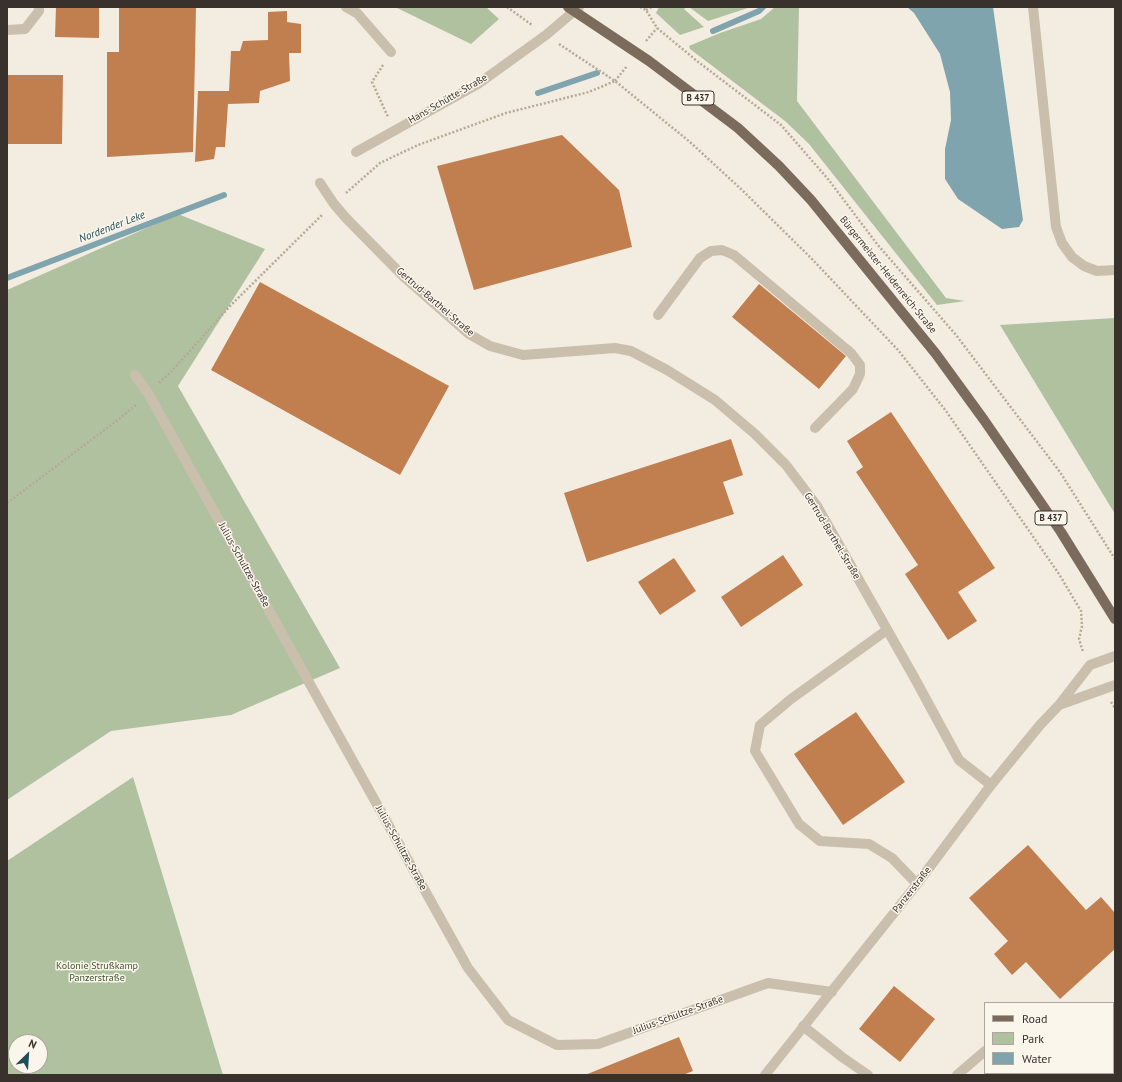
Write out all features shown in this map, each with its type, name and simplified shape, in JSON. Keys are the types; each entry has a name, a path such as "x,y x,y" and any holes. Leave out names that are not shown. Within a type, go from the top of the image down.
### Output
{"main road":[{"name":"Bürgermeister-Heidenreich-Straße","path":"573,8 649,61 738,128 779,166 811,200 941,360 1061,532 1115,618"}],"street":[{"path":"7,30 25,29 39,11 40,7"},
{"path":"346,7 357,13 391,52"},
{"path":"1033,7 1056,226 1062,243 1072,257 1084,266 1097,271 1115,270"},
{"name":"Hans-Schütte-Straße","path":"356,152 478,84 546,35 573,8"},
{"name":"Gertrud-Barthel-Straße","path":"320,183 334,204 404,277 469,334 490,346 523,355 615,348 631,351 667,370 715,400 755,434 786,465 816,506 959,760 991,785"},
{"path":"658,315 700,258 711,251 722,250 734,255 851,353 860,365 860,374 853,389 815,428"},
{"name":"Julius-Schultze-Straße","path":"135,375 148,393 468,968 508,1020 557,1045 598,1044 768,983 832,992"},
{"path":"887,630 790,699 760,725 755,751 799,824 820,841 869,844 892,858 917,884"},
{"path":"1090,665 1115,656"},
{"name":"Panzerstraße","path":"765,1075 917,884 991,785 1040,725 1059,705 1090,665"},
{"name":"Panzerstraße","path":"1059,705 1115,686"},
{"path":"803,1026 842,1057 868,1075"},
{"path":"957,1075 984,1052"}],"path":[{"path":"507,7 546,35 616,81 690,142 742,190 812,259 898,350 946,411 1059,574 1080,611 1082,626 1079,640 1081,649 1090,665"},
{"path":"640,7 646,10 658,28 696,61 781,125 828,179 877,244 956,335 1060,472 1115,559"},
{"path":"646,10 652,7"},
{"path":"391,52 372,82 386,113 397,129"},
{"path":"7,503 119,419 148,393 171,372 230,306 334,204 380,163 418,145 506,113 589,92 616,81"}],"green space":[{"path":"395,7 486,7 499,19 471,44"},
{"path":"659,7 687,7 684,9 704,27 680,35 656,13"},
{"path":"689,7 751,7 708,21"},
{"path":"775,7 799,7 797,101 946,298 965,301 937,305 809,144 785,121 690,49 689,46 720,33 761,19"},
{"path":"178,214 265,249 178,386 340,668 231,715 111,731 7,800 7,290"},
{"path":"1115,318 1115,514 1000,325"},
{"name":"Kolonie Strußkamp Panzerstraße","path":"133,777 223,1075 7,1075 7,861"}],"water":[{"path":"907,7 993,7 1023,220 1019,227 1002,229 958,199 945,179 945,149 951,120 950,92 940,54 914,13"}],"building":[{"path":"56,7 99,7 99,38 55,37"},
{"path":"119,7 196,7 193,152 107,157 107,52 119,52"},
{"path":"287,11 287,22 301,24 301,53 289,53 290,81 260,91 259,103 228,104 225,147 216,147 214,159 195,162 198,91 229,91 231,51 240,51 243,41 268,40 268,12"},
{"path":"7,75 63,75 62,144 7,144"},
{"path":"562,135 619,190 632,247 474,290 437,166"},
{"path":"260,282 449,386 400,475 211,370"},
{"path":"759,284 846,356 819,389 732,317"},
{"path":"891,412 995,568 958,592 977,621 948,640 905,574 918,565 856,472 863,467 847,441"},
{"path":"731,439 743,475 723,482 734,514 587,562 564,493"},
{"path":"783,555 803,585 741,627 721,597"},
{"path":"674,558 696,591 660,615 638,582"},
{"path":"856,712 905,782 843,825 794,754"},
{"path":"1028,845 1086,910 1101,897 1115,913 1115,949 1060,999 1026,962 1012,975 994,954 1008,941 969,898"},
{"path":"894,986 935,1019 900,1062 859,1029"},
{"path":"679,1037 693,1071 683,1075 585,1075"}],"waterway":[{"name":"Nordender Leke","path":"713,31 759,11 763,7"},
{"name":"Nordender Leke","path":"538,93 597,73"},
{"name":"Nordender Leke","path":"7,278 224,195"}]}
